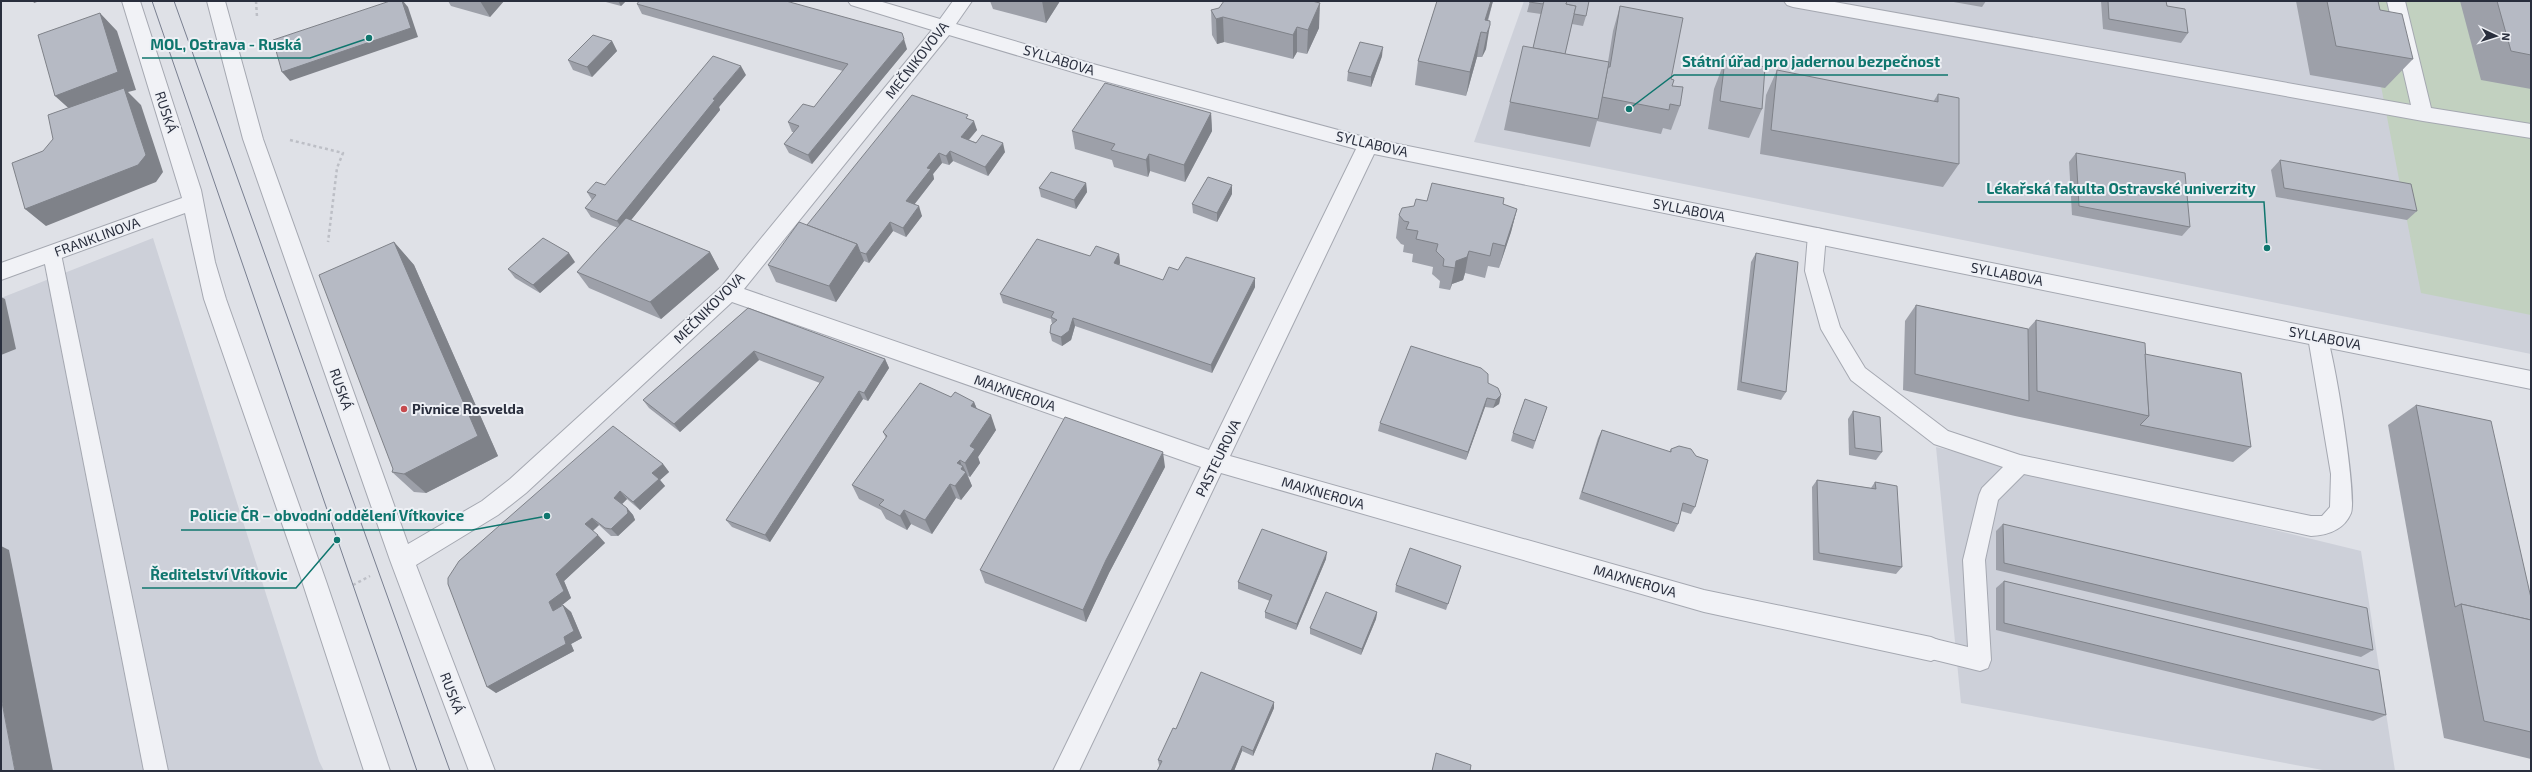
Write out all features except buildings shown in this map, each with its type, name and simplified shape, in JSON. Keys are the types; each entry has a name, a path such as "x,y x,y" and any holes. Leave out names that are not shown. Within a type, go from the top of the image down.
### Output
{"street":[{"name":"RUSKÁ","path":"131,1 183,165 215,299 321,602 377,771"},
{"name":"RUSKÁ","path":"216,1 253,139 402,560 482,771"},
{"name":"SYLLABOVA","path":"857,1 1093,71 1368,145 2531,380"},
{"name":"MEČNIKOVOVA","path":"402,560 490,508 518,486 729,292 945,26 963,1"},
{"path":"1793,1 2423,114 2531,131"},
{"path":"2396,1 2423,114"},
{"name":"PASTEUROVA","path":"1066,771 1368,145"},
{"name":"FRANKLINOVA","path":"1,272 193,202"},
{"name":"MAIXNEROVA","path":"729,292 892,351 1216,462 1704,601 1931,649"}],"lane":[{"path":"1817,235 1814,271 1829,322 1858,374 1941,438 2020,464 2311,526 2327,525 2341,512 2341,474 2318,337"},
{"path":"52,254 156,771"},
{"path":"1931,649 1980,660 1974,560 1989,495 2020,464"}],"path":[{"path":"321,602 402,560"}],"shaded area":[{"path":"1524,1 2531,1 2531,354 1474,142"},
{"path":"153,238 319,761 324,771 1,771 1,298"},
{"path":"1936,447 2361,551 2395,771 2328,771 1961,703"}],"green space":[{"path":"2353,1 2531,1 2531,315 2421,293 2381,86"}],"tram line":[{"path":"152,1 417,771"},
{"path":"174,1 450,771"}],"place":[{"name":"MOL, Ostrava - Ruská","path":"369,38"},
{"name":"Státní úřad pro jadernou bezpečnost","path":"1629,109"},
{"name":"Lékařská fakulta Ostravské univerzity","path":"2267,248"},
{"name":"Pivnice Rosvelda","path":"404,409"},
{"name":"Policie ČR – obvodní oddělení Vítkovice","path":"547,516"},
{"name":"Ředitelství Vítkovic","path":"337,540"}]}
